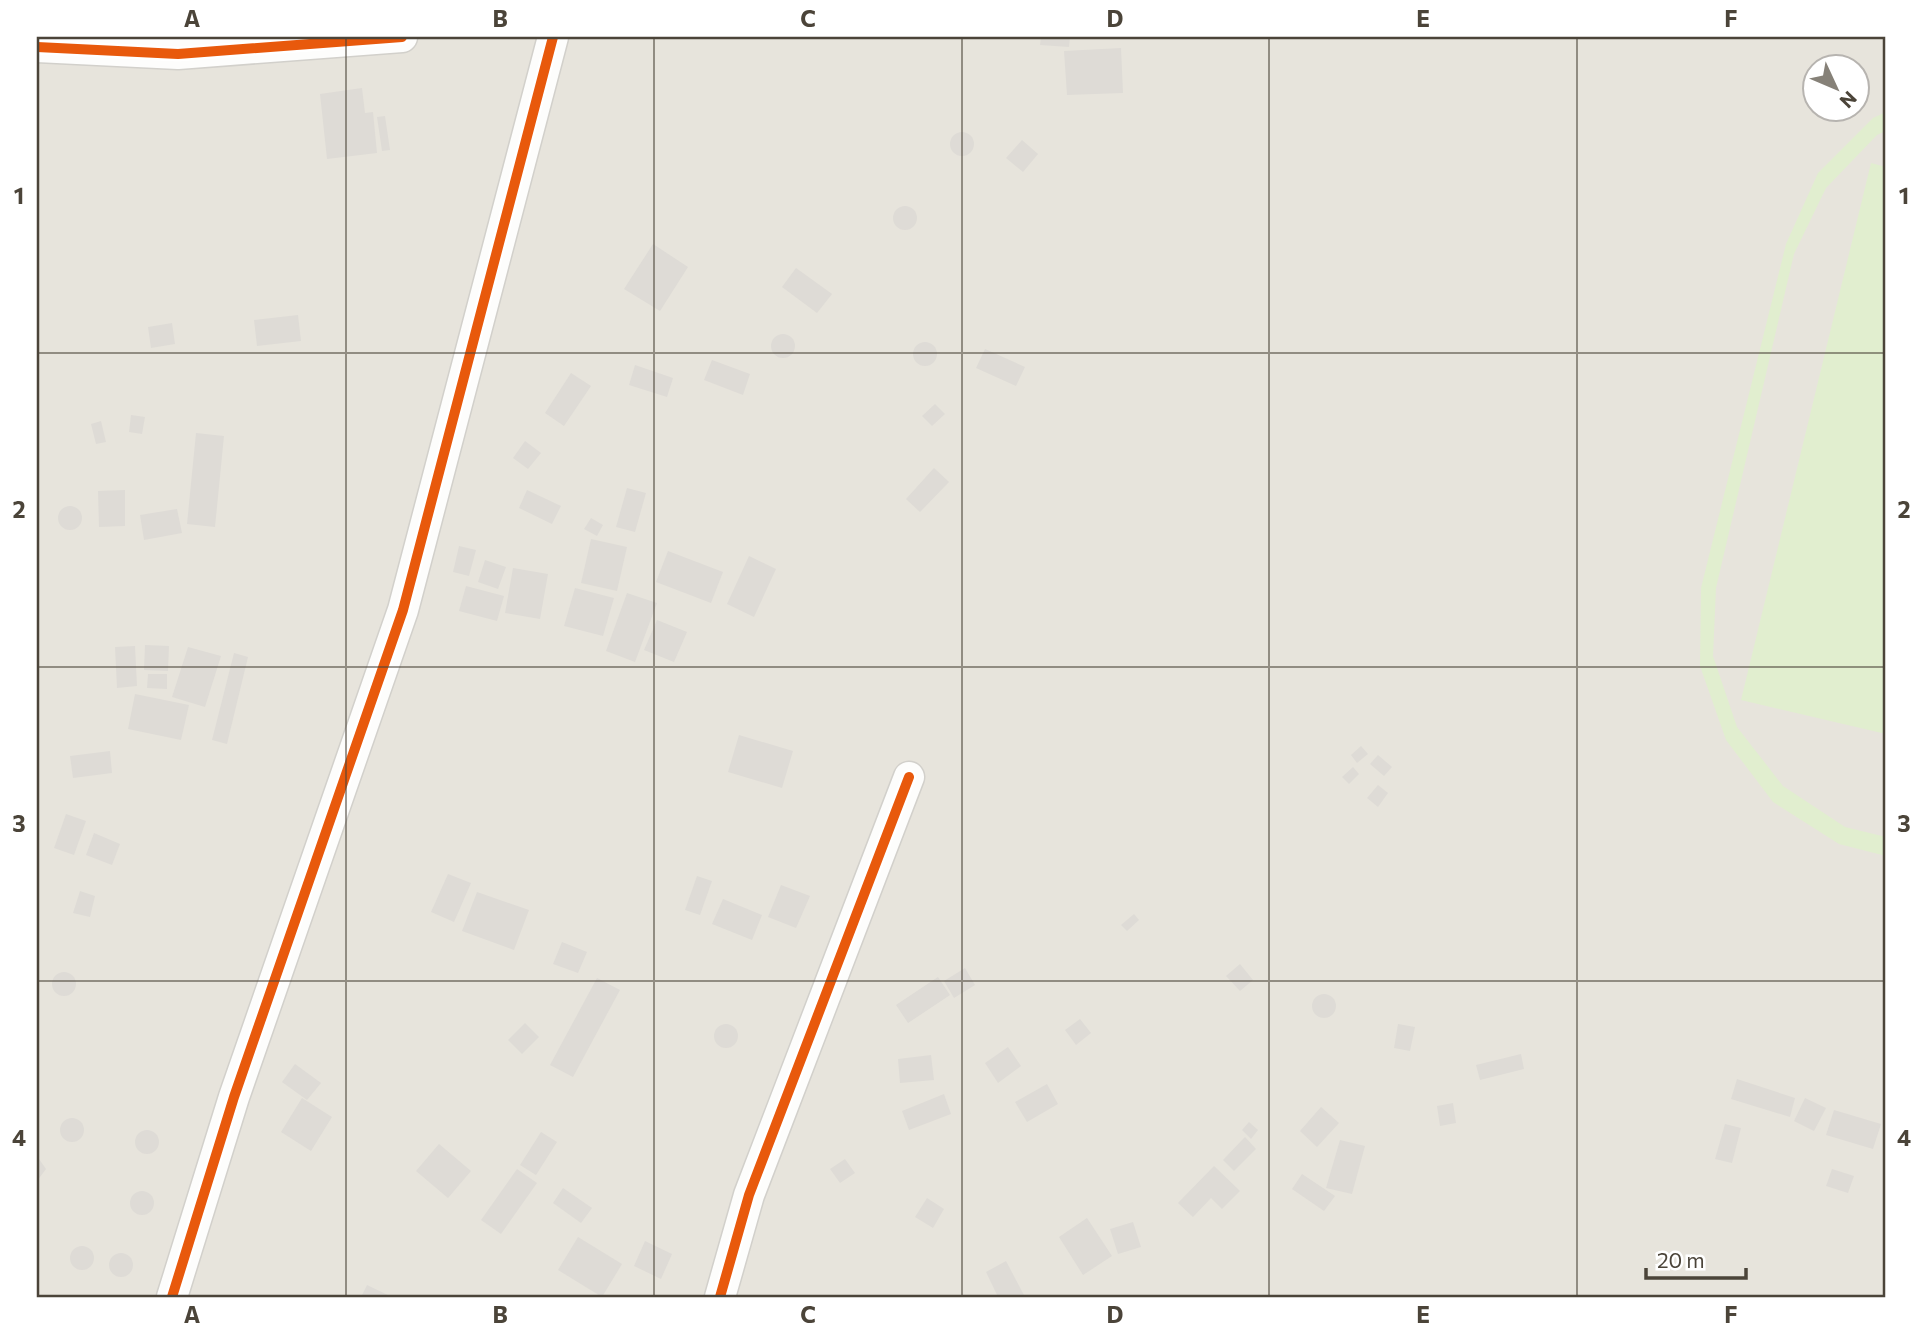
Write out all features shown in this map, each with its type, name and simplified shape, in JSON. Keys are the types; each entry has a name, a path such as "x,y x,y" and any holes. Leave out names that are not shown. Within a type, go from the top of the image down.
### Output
{"street":[{"path":"37,47 178,54 402,37"},
{"path":"172,1297 234,1097 403,610 553,37"},
{"path":"720,1297 749,1195 909,777"}],"shaded area":[{"path":"37,37 1886,37 1886,1297 37,1297"}],"green space":[{"path":"1886,112 1886,131 1877,135 1826,188 1794,254 1716,588 1713,656 1737,727 1783,786 1845,827 1886,837 1886,856 1839,844 1773,802 1726,740 1700,666 1701,588 1786,244 1818,173 1873,118"},
{"path":"1871,163 1886,167 1886,734 1741,700"}],"building":[{"path":"1041,37 1070,37 1069,47 1040,45"},
{"path":"1121,48 1123,93 1067,95 1064,51"},
{"path":"362,88 365,113 373,112 377,153 327,159 320,94"},
{"path":"385,116 390,150 382,151 377,117"},
{"path":"962,132 971,135 974,144 971,153 962,156 953,153 950,144 953,135"},
{"path":"1022,140 1038,154 1023,172 1006,158"},
{"path":"905,206 914,209 917,218 914,227 905,230 896,227 893,218 896,209"},
{"path":"653,244 688,267 660,311 624,289"},
{"path":"796,268 832,294 817,313 782,287"},
{"path":"298,315 301,341 257,346 254,320"},
{"path":"172,323 175,344 151,348 148,327"},
{"path":"783,334 792,337 795,346 792,355 783,358 774,355 771,346 774,337"},
{"path":"925,342 934,345 937,354 934,363 925,366 916,363 913,354 916,345"},
{"path":"985,349 1025,367 1016,386 976,368"},
{"path":"712,360 750,374 743,395 704,380"},
{"path":"635,365 673,378 667,397 629,385"},
{"path":"571,373 591,386 564,426 545,413"},
{"path":"935,404 945,414 932,426 922,416"},
{"path":"131,415 145,417 142,434 129,432"},
{"path":"101,421 106,442 96,444 91,424"},
{"path":"196,433 224,436 215,527 187,524"},
{"path":"525,441 541,453 528,469 513,458"},
{"path":"934,468 949,482 920,512 906,499"},
{"path":"627,488 646,493 635,532 616,527"},
{"path":"125,490 125,526 99,527 98,491"},
{"path":"527,490 561,506 552,524 519,508"},
{"path":"70,506 79,509 82,518 79,527 70,530 61,527 58,518 61,509"},
{"path":"177,509 182,533 144,540 140,515"},
{"path":"591,518 603,525 597,536 584,529"},
{"path":"591,539 627,547 617,591 581,583"},
{"path":"459,546 476,550 469,576 453,572"},
{"path":"668,551 723,572 711,603 656,582"},
{"path":"749,556 776,569 754,617 727,604"},
{"path":"485,560 506,567 498,589 478,582"},
{"path":"513,568 548,574 540,619 505,613"},
{"path":"466,586 504,596 497,621 459,611"},
{"path":"575,588 614,598 603,636 564,626"},
{"path":"627,593 657,603 635,662 606,651"},
{"path":"657,620 687,632 674,662 644,650"},
{"path":"145,645 169,646 168,671 144,670"},
{"path":"135,646 137,686 117,688 115,647"},
{"path":"188,647 221,656 205,707 172,697"},
{"path":"234,653 248,657 227,744 212,740"},
{"path":"148,674 167,674 167,689 147,688"},
{"path":"135,694 189,705 181,740 128,729"},
{"path":"739,735 793,751 782,788 728,772"},
{"path":"1361,746 1368,754 1357,763 1351,755"},
{"path":"110,751 112,773 73,778 70,756"},
{"path":"1378,755 1392,767 1384,776 1370,764"},
{"path":"1353,767 1359,774 1349,784 1342,777"},
{"path":"1378,785 1388,793 1378,807 1367,798"},
{"path":"66,814 86,821 74,855 54,848"},
{"path":"94,833 120,844 112,865 86,855"},
{"path":"448,874 471,883 454,922 431,912"},
{"path":"697,876 712,881 700,915 685,910"},
{"path":"781,885 810,896 796,928 768,917"},
{"path":"80,891 95,896 90,917 73,913"},
{"path":"477,892 529,910 514,950 462,931"},
{"path":"723,899 762,915 752,940 712,924"},
{"path":"1134,914 1139,920 1127,931 1121,925"},
{"path":"562,942 587,952 578,973 553,964"},
{"path":"1240,964 1253,980 1240,991 1226,976"},
{"path":"965,968 975,985 954,998 944,981"},
{"path":"64,972 73,975 76,984 73,993 64,996 55,993 52,984 55,975"},
{"path":"938,977 950,995 908,1023 896,1005"},
{"path":"597,978 620,990 573,1077 550,1065"},
{"path":"1324,994 1333,997 1336,1006 1333,1015 1324,1018 1315,1015 1312,1006 1315,997"},
{"path":"1080,1019 1091,1033 1076,1045 1065,1030"},
{"path":"525,1023 539,1037 522,1054 508,1040"},
{"path":"721,1024 731,1024 738,1031 738,1041 731,1048 721,1048 714,1041 714,1031"},
{"path":"1398,1024 1415,1027 1410,1051 1394,1048"},
{"path":"1008,1047 1021,1066 998,1083 985,1063"},
{"path":"1521,1054 1524,1069 1480,1080 1476,1065"},
{"path":"931,1055 934,1080 900,1083 898,1059"},
{"path":"295,1064 321,1083 307,1100 282,1082"},
{"path":"1737,1079 1795,1098 1790,1117 1731,1099"},
{"path":"1047,1084 1058,1104 1027,1122 1015,1102"},
{"path":"944,1094 951,1114 909,1130 902,1111"},
{"path":"302,1098 332,1117 311,1151 281,1132"},
{"path":"1805,1098 1826,1108 1814,1131 1794,1121"},
{"path":"1453,1103 1456,1123 1440,1126 1437,1106"},
{"path":"1321,1107 1339,1123 1317,1147 1300,1131"},
{"path":"1834,1110 1881,1124 1873,1149 1826,1135"},
{"path":"72,1118 81,1121 84,1130 81,1139 72,1142 63,1139 60,1130 63,1121"},
{"path":"1249,1122 1258,1130 1251,1139 1242,1130"},
{"path":"1725,1124 1741,1128 1732,1163 1715,1159"},
{"path":"147,1130 156,1133 159,1142 156,1151 147,1154 138,1151 135,1142 138,1133"},
{"path":"541,1132 557,1142 536,1175 520,1165"},
{"path":"1245,1137 1256,1149 1234,1171 1223,1160"},
{"path":"1340,1140 1365,1146 1352,1194 1326,1188"},
{"path":"439,1144 471,1171 448,1198 416,1171"},
{"path":"37,1156 46,1169 37,1181"},
{"path":"845,1159 855,1173 840,1183 830,1169"},
{"path":"1214,1166 1240,1191 1222,1209 1211,1198 1193,1217 1178,1203"},
{"path":"517,1169 537,1183 501,1234 481,1220"},
{"path":"1832,1169 1854,1176 1848,1193 1826,1186"},
{"path":"1302,1174 1335,1196 1324,1211 1292,1189"},
{"path":"563,1188 592,1208 581,1223 553,1203"},
{"path":"142,1191 151,1194 154,1203 151,1212 142,1215 133,1212 130,1203 133,1194"},
{"path":"927,1198 944,1209 933,1228 915,1217"},
{"path":"1087,1218 1112,1256 1083,1275 1059,1237"},
{"path":"1133,1222 1141,1247 1118,1254 1110,1229"},
{"path":"578,1237 622,1264 602,1297 558,1270"},
{"path":"645,1241 672,1254 661,1279 634,1266"},
{"path":"82,1246 91,1249 94,1258 91,1267 82,1270 73,1267 70,1258 73,1249"},
{"path":"121,1253 130,1256 133,1265 130,1274 121,1277 112,1274 109,1265 112,1256"},
{"path":"1006,1261 1025,1297 998,1297 986,1272"},
{"path":"367,1285 392,1297 361,1297"}],"cycle path":[{"path":"37,47 178,54 402,37"},
{"path":"172,1297 234,1097 403,610 553,37"},
{"path":"720,1297 749,1195 909,777"}]}
